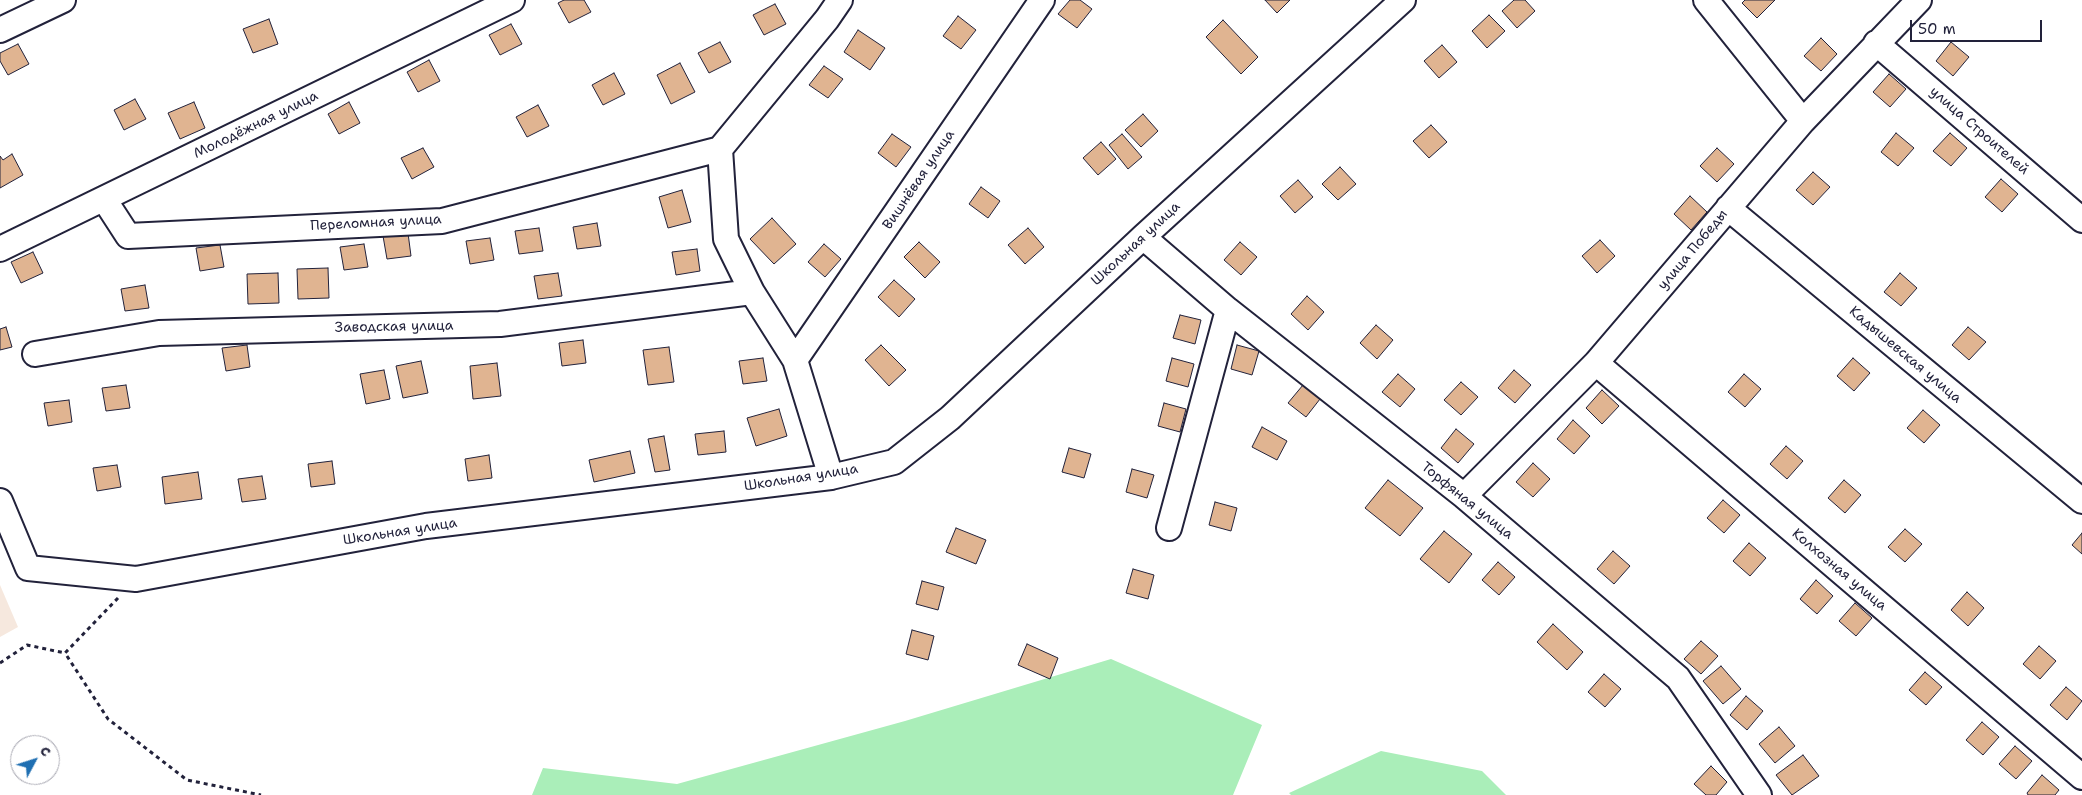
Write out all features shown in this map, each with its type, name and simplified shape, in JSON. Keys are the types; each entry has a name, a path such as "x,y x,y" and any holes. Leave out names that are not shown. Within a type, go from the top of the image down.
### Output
{"street":[{"path":"0,30 63,0"},
{"name":"Молодёжная улица","path":"0,249 512,0"},
{"path":"831,477 795,360 752,292 726,240 720,150 827,20 840,0"},
{"name":"Вишнёвая улица","path":"795,360 1042,0"},
{"name":"Школьная улица","path":"0,501 28,568 136,579 426,526 831,477 894,462 950,418 1143,237 1403,0"},
{"path":"1706,0 1804,120"},
{"name":"улица Победы","path":"1464,496 1596,362 1804,120 1919,0"},
{"name":"улица Строителей","path":"1876,43 2082,220"},
{"name":"Переломная улица","path":"104,199 128,236 442,221 720,150"},
{"name":"Кадышевская улица","path":"1728,208 2082,501"},
{"name":"Торфяная улица","path":"1143,237 1228,310 1464,496 1678,678 1759,795"},
{"name":"Заводская улица","path":"35,354 159,333 500,324 752,292"},
{"path":"1169,528 1228,310"},
{"name":"Колхозная улица","path":"1596,362 2082,777"}],"path":[{"path":"65,653 136,579"},
{"path":"0,663 27,645 65,653 108,719 187,780 261,795"}],"shaded area":[{"path":"0,585 18,627 0,637"}],"green space":[{"path":"1111,659 1262,725 1233,795 532,795 543,768 677,784 905,721"},
{"path":"1381,751 1482,771 1506,795 1291,795 1289,793"}],"building":[{"path":"564,0 584,0 591,12 569,23 558,3"},
{"path":"1070,0 1080,0 1092,9 1077,28 1058,14"},
{"path":"1265,0 1290,0 1277,13"},
{"path":"1514,0 1525,0 1535,11 1517,28 1502,11"},
{"path":"1745,0 1775,0 1757,18 1742,3"},
{"path":"775,4 786,24 764,35 753,15"},
{"path":"1489,15 1505,31 1487,48 1472,31"},
{"path":"958,16 976,30 961,49 943,36"},
{"path":"269,19 278,44 253,53 243,29"},
{"path":"1223,20 1258,57 1241,74 1206,37"},
{"path":"511,24 522,44 500,55 489,35"},
{"path":"858,30 885,48 870,70 844,52"},
{"path":"1821,38 1837,54 1821,71 1804,56"},
{"path":"720,42 731,62 709,73 698,53"},
{"path":"1951,42 1969,57 1953,76 1936,61"},
{"path":"18,44 29,64 8,75 0,61 0,53"},
{"path":"1442,45 1457,62 1439,78 1424,61"},
{"path":"429,60 440,81 418,92 407,72"},
{"path":"680,63 695,92 671,104 657,75"},
{"path":"824,66 843,79 828,98 809,85"},
{"path":"614,73 625,94 603,105 592,85"},
{"path":"1889,74 1906,89 1890,107 1873,92"},
{"path":"135,99 146,119 124,130 114,110"},
{"path":"194,102 205,128 180,139 168,113"},
{"path":"349,102 360,123 339,134 328,114"},
{"path":"538,105 549,126 527,137 516,117"},
{"path":"1143,114 1158,131 1141,147 1125,130"},
{"path":"1431,125 1447,142 1429,158 1413,141"},
{"path":"1896,133 1914,148 1898,166 1881,152"},
{"path":"1950,133 1967,148 1951,166 1933,151"},
{"path":"892,134 911,147 896,167 878,153"},
{"path":"1122,134 1142,157 1128,169 1109,145"},
{"path":"1101,142 1116,159 1098,175 1083,158"},
{"path":"423,148 434,167 412,179 401,158"},
{"path":"1717,148 1734,164 1717,182 1700,166"},
{"path":"12,154 23,175 0,188 0,156 3,160"},
{"path":"1340,167 1356,184 1338,200 1322,184"},
{"path":"1813,172 1830,187 1813,205 1796,190"},
{"path":"2001,179 2018,194 2002,212 1985,197"},
{"path":"1298,180 1313,197 1295,213 1280,196"},
{"path":"981,187 1000,201 988,218 969,204"},
{"path":"682,190 691,222 668,228 659,197"},
{"path":"1690,196 1707,212 1691,230 1674,214"},
{"path":"772,218 796,244 774,264 750,239"},
{"path":"597,223 601,246 577,249 573,227"},
{"path":"539,228 543,251 519,254 515,231"},
{"path":"1028,228 1044,247 1025,264 1008,245"},
{"path":"408,233 411,256 387,259 383,236"},
{"path":"490,238 494,260 470,264 466,241"},
{"path":"1600,240 1615,256 1597,273 1582,256"},
{"path":"919,242 940,262 925,278 904,257"},
{"path":"1240,242 1257,257 1241,275 1224,260"},
{"path":"364,244 368,267 344,270 340,247"},
{"path":"824,244 841,259 825,277 808,262"},
{"path":"220,245 224,267 200,271 196,248"},
{"path":"697,249 700,271 676,275 672,252"},
{"path":"33,252 43,273 21,283 11,262"},
{"path":"328,268 329,298 298,299 297,269"},
{"path":"278,273 279,303 248,304 247,274"},
{"path":"558,273 562,296 538,299 534,276"},
{"path":"1900,273 1917,288 1901,306 1884,292"},
{"path":"894,280 915,299 899,317 878,297"},
{"path":"145,285 149,308 125,311 121,289"},
{"path":"1307,296 1324,312 1308,330 1291,314"},
{"path":"1180,315 1201,320 1195,344 1173,338"},
{"path":"1376,325 1393,340 1377,359 1360,343"},
{"path":"6,327 12,347 0,350 0,329"},
{"path":"1968,327 1986,342 1969,360 1952,345"},
{"path":"583,340 586,363 562,366 559,343"},
{"path":"247,345 250,367 226,371 222,348"},
{"path":"881,345 906,370 889,386 865,360"},
{"path":"1237,345 1259,351 1252,375 1231,369"},
{"path":"669,347 674,382 648,385 643,350"},
{"path":"763,358 767,381 743,384 739,361"},
{"path":"1172,358 1194,364 1188,387 1166,381"},
{"path":"1853,358 1870,373 1854,391 1837,376"},
{"path":"421,361 428,393 403,398 396,366"},
{"path":"497,363 501,396 473,399 470,366"},
{"path":"384,370 390,399 366,404 360,374"},
{"path":"1514,370 1531,385 1515,403 1498,388"},
{"path":"1398,374 1415,389 1400,407 1382,392"},
{"path":"1744,374 1761,389 1745,407 1728,392"},
{"path":"1461,382 1478,397 1461,415 1444,400"},
{"path":"126,385 130,408 106,411 102,388"},
{"path":"1303,385 1320,399 1306,417 1288,403"},
{"path":"1602,390 1619,406 1602,424 1586,408"},
{"path":"69,400 72,422 48,426 44,403"},
{"path":"1164,403 1186,409 1180,432 1158,426"},
{"path":"779,409 787,436 756,446 747,418"},
{"path":"1923,410 1940,425 1924,443 1907,428"},
{"path":"1573,420 1590,436 1574,454 1557,439"},
{"path":"1262,427 1287,441 1277,460 1252,447"},
{"path":"1456,429 1474,444 1458,463 1441,448"},
{"path":"724,431 726,452 698,455 695,434"},
{"path":"664,436 670,470 655,472 648,439"},
{"path":"1786,446 1803,461 1787,479 1770,464"},
{"path":"1069,448 1091,454 1084,478 1062,472"},
{"path":"630,451 635,473 594,482 589,460"},
{"path":"489,455 492,478 468,481 465,459"},
{"path":"332,461 335,484 311,487 308,464"},
{"path":"1533,463 1550,479 1533,497 1516,482"},
{"path":"117,465 121,487 97,491 93,468"},
{"path":"1132,469 1154,475 1147,498 1126,492"},
{"path":"198,472 202,499 165,504 162,477"},
{"path":"262,476 266,499 242,502 238,479"},
{"path":"1388,480 1423,508 1400,536 1365,508"},
{"path":"1844,480 1861,495 1845,513 1828,498"},
{"path":"1723,500 1740,515 1724,533 1707,518"},
{"path":"1215,502 1237,508 1231,531 1209,525"},
{"path":"956,528 986,540 976,564 946,552"},
{"path":"1905,529 1922,544 1905,562 1888,547"},
{"path":"1444,531 1472,554 1449,583 1420,559"},
{"path":"2082,533 2082,554 2072,545"},
{"path":"1749,543 1766,558 1750,576 1733,561"},
{"path":"1613,551 1630,566 1614,584 1597,569"},
{"path":"1498,562 1515,577 1499,595 1482,580"},
{"path":"1133,569 1154,575 1148,599 1126,593"},
{"path":"1816,580 1833,596 1817,614 1800,599"},
{"path":"922,581 944,587 938,610 916,604"},
{"path":"1967,592 1984,608 1968,626 1951,610"},
{"path":"1855,603 1872,618 1856,636 1839,621"},
{"path":"1553,624 1583,652 1567,670 1537,642"},
{"path":"912,630 934,636 928,660 906,654"},
{"path":"1701,641 1718,656 1701,674 1684,659"},
{"path":"1027,644 1058,658 1050,679 1018,665"},
{"path":"2039,646 2056,661 2040,679 2023,664"},
{"path":"1721,666 1741,689 1723,704 1703,681"},
{"path":"1925,672 1942,687 1926,705 1909,690"},
{"path":"1604,674 1621,689 1605,707 1588,692"},
{"path":"2066,687 2082,701 2067,720 2050,705"},
{"path":"1746,696 1763,711 1747,730 1730,715"},
{"path":"1982,722 1999,737 1983,755 1966,740"},
{"path":"1779,727 1795,746 1775,763 1759,744"},
{"path":"2015,746 2032,761 2016,779 1999,764"},
{"path":"1803,755 1819,776 1792,795 1776,775"},
{"path":"1711,766 1727,782 1716,795 1706,795 1694,784"},
{"path":"2042,775 2059,790 2055,795 2028,795 2027,793"}]}
